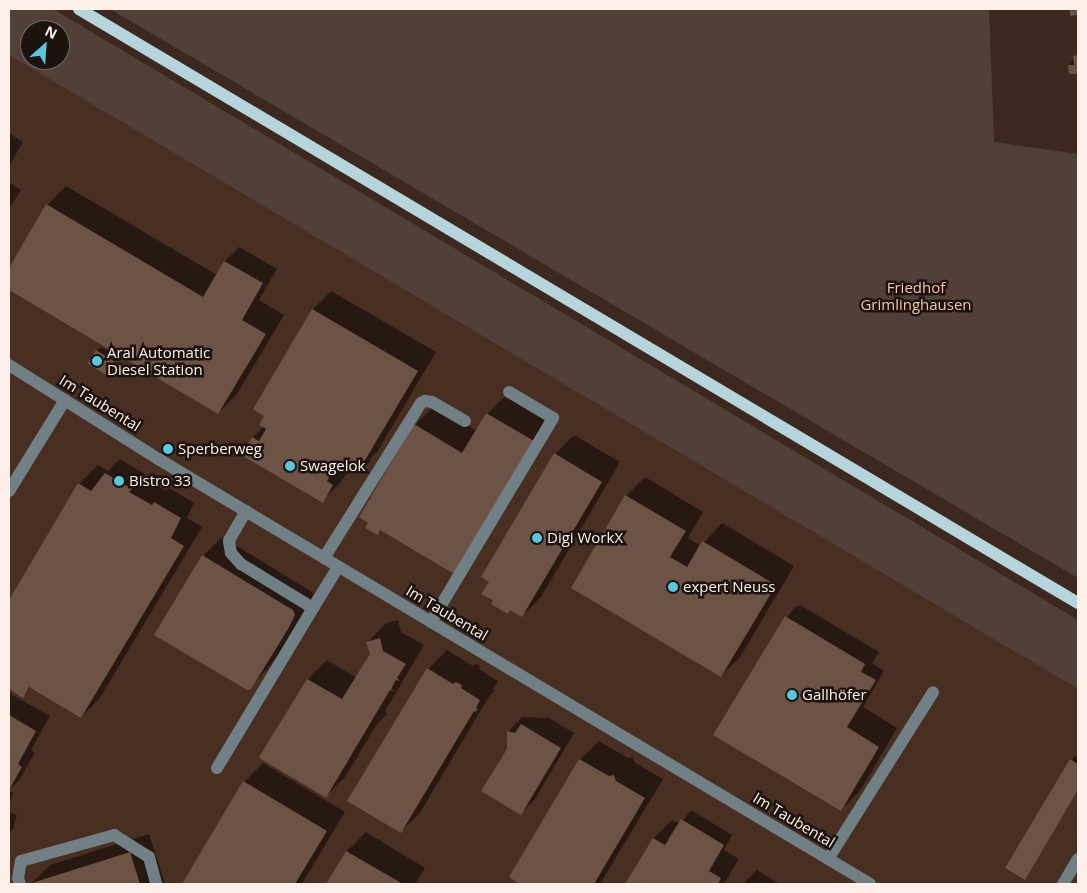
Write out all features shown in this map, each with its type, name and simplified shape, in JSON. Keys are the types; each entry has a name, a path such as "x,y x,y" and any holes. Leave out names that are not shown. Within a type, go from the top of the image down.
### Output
{"main road":[{"path":"79,9 1078,603"}],"street":[{"name":"Im Taubental","path":"9,365 246,512 870,884"},
{"path":"431,622 553,418 509,392"},
{"path":"9,491 65,400"},
{"path":"324,558 421,403 425,400 432,402 465,421"},
{"path":"246,512 229,541 231,553 241,564 313,608"},
{"path":"217,768 338,567"},
{"path":"828,859 933,692"},
{"path":"20,884 18,878 21,861 114,836 149,857 156,884"},
{"path":"1063,884 1078,859"}],"shaded area":[{"path":"9,55 20,62 20,70 34,70 1078,689 1078,884 9,884"}],"green space":[{"path":"9,9 53,9 1078,620 1078,689 34,70 70,70 70,20 20,20 20,62 9,55"},
{"name":"Friedhof Grimlinghausen","path":"110,9 989,9 994,142 1078,154 1078,578"}],"building":[{"path":"1070,9 1078,9 1078,15 1070,16"},
{"path":"1078,55 1078,74 1069,74 1068,65 1074,65 1073,56"},
{"path":"46,204 203,297 224,261 263,283 242,320 266,334 218,414 9,290 9,268"},
{"path":"312,309 418,371 358,472 345,465 341,473 334,469 327,481 333,485 323,503 241,455 252,437 259,441 266,429 259,425 264,416 253,409"},
{"path":"96,350 115,362 106,375 88,364"},
{"path":"486,413 534,441 454,574 380,530 378,535 365,528 368,523 359,517 414,424 462,453"},
{"path":"554,453 602,482 522,617 510,610 508,614 491,604 493,600 481,594 489,582 481,577"},
{"path":"105,473 132,489 129,492 152,505 154,502 181,518 171,538 184,546 81,718 29,687 23,698 9,689 9,600 78,483 91,491"},
{"name":"expert Neuss","path":"625,495 686,531 670,557 687,567 702,541 776,585 721,677 571,588"},
{"path":"202,555 293,610 295,615 251,689 247,690 154,635"},
{"name":"Gallhöfer","path":"785,616 865,664 861,672 876,680 847,727 879,747 841,811 713,735"},
{"path":"380,638 383,651 406,664 397,678 400,681 396,680 391,689 395,691 390,690 327,796 330,797 325,797 259,757 307,679 342,699 370,654 366,642"},
{"path":"427,668 453,684 456,682 462,685 461,688 480,700 476,708 478,709 474,711 401,833 347,801"},
{"path":"9,715 36,731 18,764 22,767 9,790"},
{"path":"521,724 561,748 521,815 481,791 507,749 507,731 515,733"},
{"path":"579,759 609,776 614,775 616,781 645,798 594,884 520,884 509,877"},
{"path":"1070,759 1078,764 1078,790 1025,880 1005,868"},
{"path":"243,781 327,831 295,884 182,884"},
{"path":"681,819 724,845 709,871 721,878 718,884 625,884 653,838 665,845"},
{"path":"346,851 403,884 326,884"},
{"path":"130,852 140,884 29,884"}],"place":[{"name":"Aral Automatic Diesel Station","path":"97,361"},
{"name":"Sperberweg","path":"168,449"},
{"name":"Swagelok","path":"290,466"},
{"name":"Bistro 33","path":"119,481"},
{"name":"Digi WorkX","path":"537,538"},
{"name":"expert Neuss","path":"673,587"},
{"name":"Gallhöfer","path":"792,695"}]}
